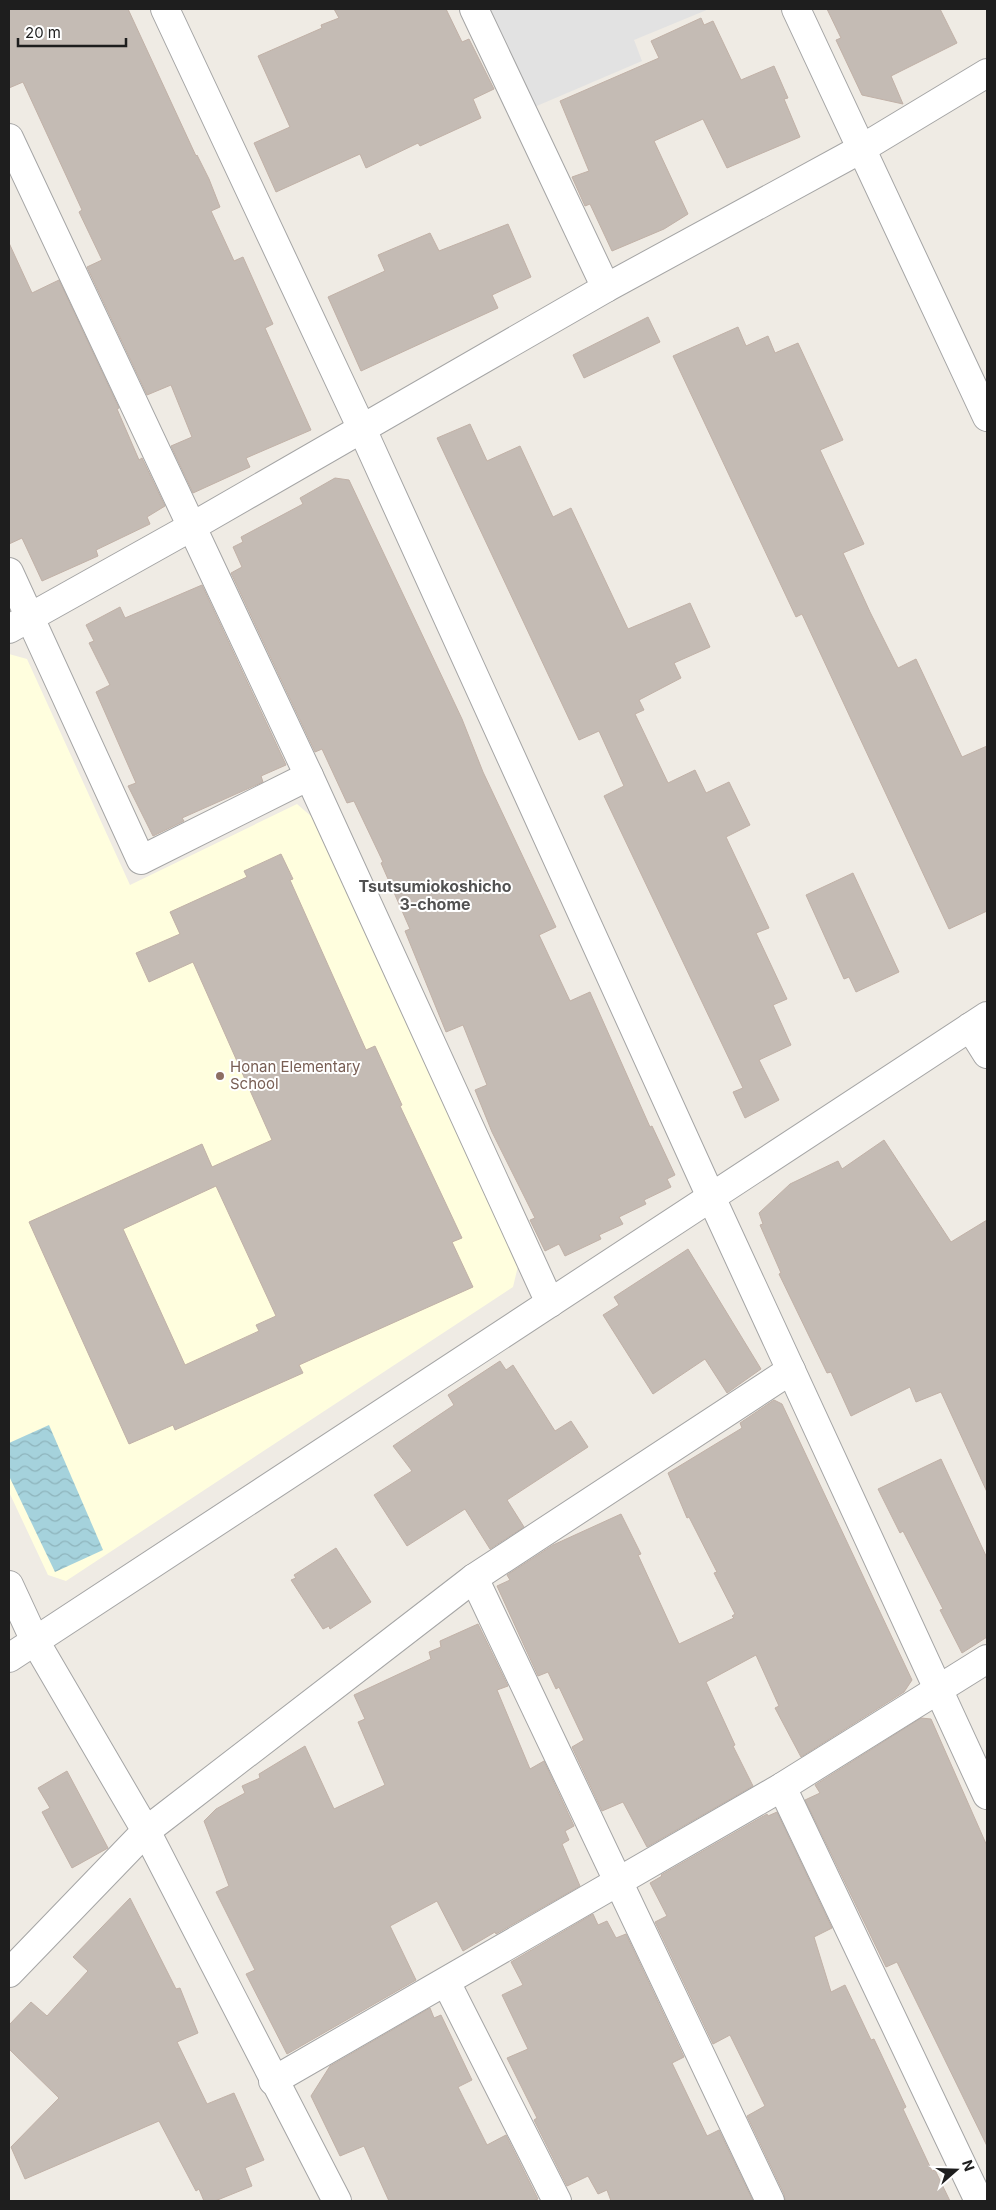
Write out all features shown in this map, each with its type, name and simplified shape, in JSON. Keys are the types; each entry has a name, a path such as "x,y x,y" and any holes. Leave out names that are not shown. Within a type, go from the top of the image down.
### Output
{"street":[{"path":"165,9 362,429 711,1197 987,1796"},
{"path":"474,9 606,288"},
{"path":"796,9 987,417"},
{"path":"20,623 606,288 861,150 987,73"},
{"path":"9,138 309,776 550,1303"},
{"path":"9,572 20,623 141,860 309,776"},
{"path":"9,1658 979,1021 987,1054"},
{"path":"9,1973 146,1831 474,1578 791,1370"},
{"path":"474,1578 770,2201"},
{"path":"9,1585 35,1641 146,1831 273,2081 337,2201"},
{"path":"273,2081 782,1787 987,1659"},
{"path":"782,1787 979,2201"},
{"path":"446,1982 558,2201"}],"shaded area":[{"path":"490,9 709,9 634,40 642,61 532,108"},
{"name":"Honan Elementary School","path":"9,654 27,659 130,885 297,804 312,817 518,1266 513,1287 66,1581 48,1575 9,1492"}],"water":[{"path":"49,1425 103,1550 55,1572 9,1476 9,1443"}],"building":[{"path":"9,9 128,9 196,156 209,179 220,207 211,211 234,261 243,257 273,324 265,328 311,430 246,458 250,467 193,493 171,446 192,437 171,385 147,395 87,267 102,260 79,212 82,210 23,82 9,88"},
{"path":"334,9 446,9 462,42 469,39 494,89 473,99 481,118 420,146 418,143 366,168 360,154 276,192 254,143 290,127 258,56 322,28 321,25 339,18"},
{"path":"827,9 940,9 957,43 891,76 903,104 862,95 836,40 841,38"},
{"path":"701,18 704,25 713,21 741,80 774,66 788,98 784,99 800,137 727,168 703,119 654,141 688,214 664,229 612,251 590,204 585,206 572,177 589,171 560,101 659,58 651,41"},
{"path":"508,224 531,277 492,295 498,308 361,371 328,297 385,271 378,255 430,233 439,251"},
{"path":"9,243 32,293 59,280 119,408 117,409 139,460 142,458 165,506 147,517 150,524 96,550 98,556 42,581 22,538 9,544"},
{"path":"648,317 660,342 584,378 573,355"},
{"path":"738,327 746,346 768,336 775,353 798,343 843,440 820,450 864,544 843,553 870,612 898,668 916,659 962,757 987,746 987,911 949,929 802,614 796,617 673,356"},
{"path":"470,424 487,461 520,446 553,517 571,508 628,629 690,603 710,647 674,663 681,678 639,700 644,710 635,714 668,783 695,770 706,793 729,782 750,825 726,837 769,928 756,933 787,999 773,1005 791,1045 759,1060 779,1100 745,1118 733,1092 743,1088 604,796 624,786 599,731 579,740 437,438"},
{"path":"335,478 349,480 462,719 483,772 556,927 539,935 570,1001 590,992 650,1127 652,1126 675,1175 667,1179 671,1187 644,1200 646,1204 619,1217 623,1224 599,1235 601,1239 565,1256 559,1244 545,1251 530,1220 535,1218 492,1132 475,1090 487,1085 463,1025 446,1032 405,931 410,929 381,863 383,862 354,801 347,803 322,749 315,752 231,573 242,567 233,547 243,542 241,537 303,504 300,498"},
{"path":"202,585 286,765 261,776 263,782 182,818 184,821 153,836 128,786 136,783 96,692 110,685 89,643 94,641 86,625 120,607 125,618"},
{"path":"281,854 293,879 290,880 366,1050 375,1046 402,1105 400,1106 462,1238 452,1242 473,1287 299,1365 303,1373 175,1430 173,1425 129,1444 29,1222 202,1144 212,1167 272,1140 193,962 149,982 136,953 180,934 170,912 247,877 244,871","holes":["216,1186 276,1316 256,1325 259,1331 185,1365 123,1229"]},
{"path":"853,873 899,972 856,992 849,977 844,979 806,895"},
{"path":"884,1140 951,1242 987,1220 987,1492 941,1392 916,1402 910,1387 851,1416 831,1372 827,1373 779,1274 781,1273 760,1225 763,1224 759,1213 790,1184 838,1161 842,1169"},
{"path":"688,1249 761,1369 727,1393 705,1359 653,1394 603,1315 619,1305 614,1297"},
{"path":"500,1361 506,1370 513,1365 555,1431 571,1421 588,1447 507,1500 524,1527 490,1549 465,1509 407,1546 374,1495 412,1471 393,1446 454,1405 448,1395"},
{"path":"774,1400 782,1404 912,1680 904,1692 801,1757 775,1708 779,1706 756,1655 706,1682 735,1745 733,1746 753,1786 647,1847 623,1802 602,1811 572,1747 584,1740 559,1687 556,1689 548,1672 538,1676 497,1586 510,1580 507,1575 553,1545 621,1514 641,1554 638,1555 679,1644 734,1618 732,1616 735,1614 714,1573 717,1572 689,1517 687,1518 668,1473 742,1428 740,1423"},
{"path":"941,1459 987,1558 987,1637 962,1653 940,1610 943,1609 903,1531 900,1533 878,1489"},
{"path":"336,1548 371,1602 330,1629 329,1626 323,1629 291,1580 296,1578 294,1575"},
{"path":"478,1624 508,1686 497,1690 530,1769 544,1761 574,1826 565,1831 569,1840 562,1844 580,1886 463,1951 437,1901 390,1926 416,1980 287,2054 246,1974 255,1970 216,1892 229,1886 204,1821 216,1809 245,1793 242,1786 260,1778 259,1774 305,1746 334,1809 385,1785 358,1722 365,1719 354,1695 431,1659 429,1652 441,1647 440,1641"},
{"path":"921,1718 931,1719 987,1846 987,2146 897,1962 886,1967 805,1800 820,1793 815,1785"},
{"path":"67,1771 108,1848 72,1868 42,1812 50,1808 38,1788"},
{"path":"777,1812 832,1928 814,1937 831,1992 845,1985 871,2040 874,2039 906,2107 903,2109 932,2171 935,2170 950,2201 785,2201 784,2194 747,2116 765,2106 730,2035 713,2044 655,1922 667,1916 650,1883 767,1814 768,1816"},
{"path":"130,1898 176,1989 180,1988 198,2033 177,2042 207,2104 234,2093 264,2160 245,2168 252,2186 215,2201 204,2201 199,2189 196,2191 159,2121 25,2179 11,2147 59,2098 9,2049 9,2025 31,2002 47,2016 88,1971 73,1957"},
{"path":"593,1914 598,1925 607,1921 616,1938 626,1934 684,2057 672,2063 707,2136 719,2130 753,2201 611,2201 607,2190 598,2194 588,2176 567,2186 534,2120 537,2118 507,2058 528,2049 502,1995 523,1985 511,1962"},
{"path":"430,2008 434,2018 441,2015 472,2080 458,2087 487,2145 506,2135 538,2199 533,2201 389,2201 364,2146 340,2156 311,2096 330,2066"}],"place":[{"name":"Honan Elementary School","path":"220,1076"}],"district":[{"name":"Tsutsumiokoshicho 3-chome","path":"435,895"}]}
